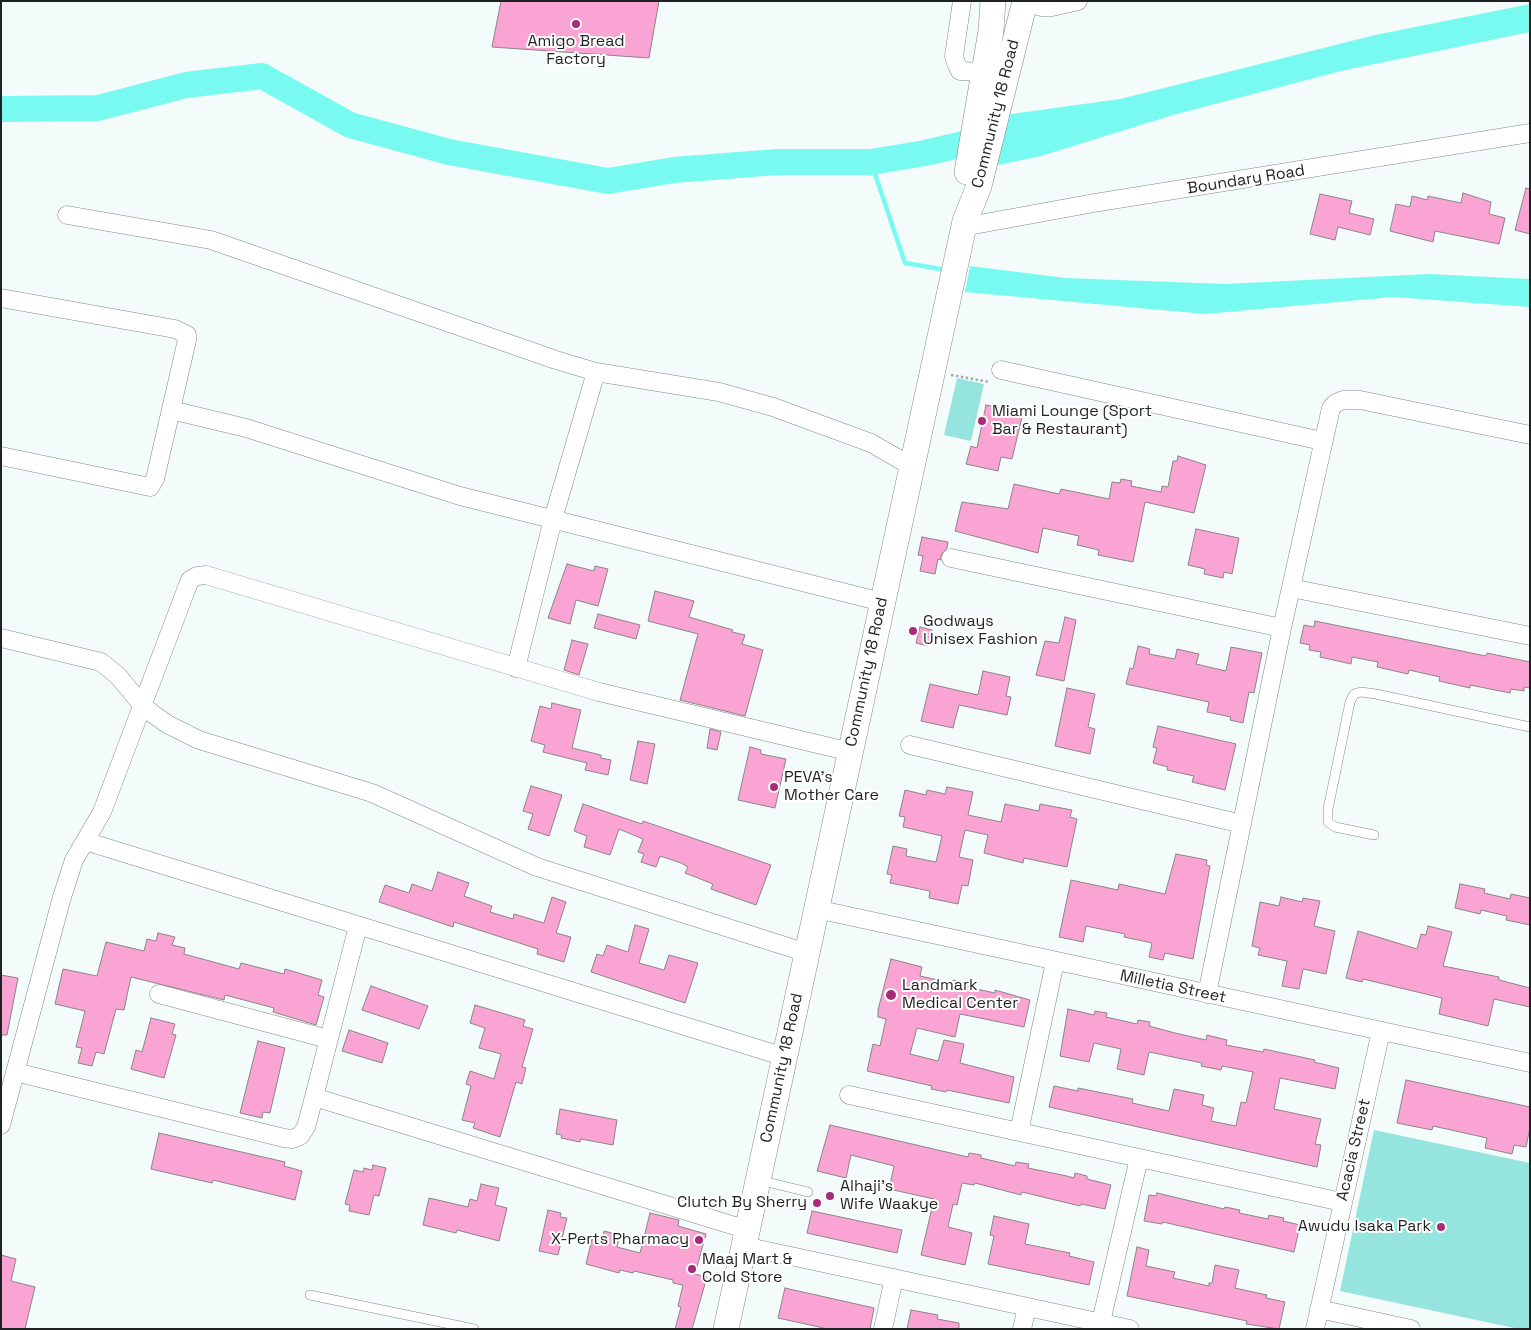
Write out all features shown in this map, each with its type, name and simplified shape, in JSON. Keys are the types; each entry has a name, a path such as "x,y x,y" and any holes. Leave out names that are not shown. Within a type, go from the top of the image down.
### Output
{"main road":[{"name":"Community 18 Road","path":"726,1329 964,224 990,83 992,1"},
{"path":"999,1 1008,6 1027,3"},
{"name":"Community 18 Road","path":"990,83 1027,3"}],"street":[{"path":"962,1 954,56 956,63 960,71 990,83"},
{"path":"1027,3 1052,7 1078,1"},
{"name":"Boundary Road","path":"964,224 1530,133"},
{"path":"67,215 211,240 510,345 596,372 693,386 773,407 863,440 911,466"},
{"path":"1,298 80,311 184,333 187,340 172,410 153,484 150,487 1,456"},
{"path":"1001,370 1322,441"},
{"path":"516,668 553,519 596,372"},
{"path":"1207,994 1282,628 1330,408 1336,402 1351,399 1530,435"},
{"path":"172,410 238,426 460,496 882,602"},
{"path":"951,558 1282,628"},
{"path":"1,1125 62,897 74,860 102,812 190,580 197,576 206,575 516,668 656,707 850,752"},
{"path":"1291,588 1530,636"},
{"path":"1,638 101,662 118,676 143,706 167,724 199,740 372,793 536,867 807,953"},
{"path":"910,746 1242,824"},
{"path":"85,841 785,1057"},
{"name":"Milletia Street","path":"816,909 1054,962 1530,1063"},
{"path":"15,1072 292,1139 300,1136 306,1127 358,926"},
{"path":"1019,1132 1054,962"},
{"path":"159,994 328,1039"},
{"name":"Acacia Street","path":"1315,1329 1381,1030"},
{"path":"849,1095 1342,1202"},
{"path":"314,1097 746,1238 894,1278 1130,1329"},
{"path":"1101,1322 1139,1158"},
{"path":"883,1329 894,1278"},
{"path":"1022,1329 1027,1307"},
{"path":"1319,1309 1411,1329"}],"lane":[{"path":"1374,835 1335,827 1328,822 1328,809 1350,702 1354,694 1361,692 1376,694 1530,727"},
{"path":"759,1180 808,1192"},
{"path":"310,1295 474,1329"}],"path":[{"path":"932,371 991,382 1001,370"}],"shaded area":[{"path":"1530,4 1530,32 1341,71 1173,115 1041,156 993,166 1004,115 1120,99 1375,35"},
{"path":"970,266 1066,278 1225,284 1429,274 1530,279 1530,307 1393,297 1205,314 965,292"},
{"path":"957,378 984,384 971,441 944,435"},
{"name":"Awudu Isaka Park","path":"1374,1130 1530,1163 1530,1329 1519,1329 1340,1291"}],"building":[{"name":"Amigo Bread Factory","path":"501,1 659,1 649,58 492,47"},
{"path":"1526,188 1530,189 1530,234 1515,230"},
{"path":"1463,193 1491,202 1489,214 1505,218 1499,244 1435,231 1433,242 1390,231 1396,204 1410,207 1412,196 1427,200 1428,196 1461,203"},
{"path":"1320,194 1352,201 1349,213 1374,219 1370,235 1338,227 1335,240 1310,234"},
{"path":"986,405 1023,413 1012,459 1001,457 998,471 966,464 971,446 977,448"},
{"path":"1178,456 1206,465 1194,513 1145,502 1133,562 1098,555 1099,550 1077,545 1079,536 1043,528 1038,553 955,531 962,502 1008,509 1014,484 1059,494 1061,489 1109,499 1112,482 1120,483 1121,479 1132,481 1131,486 1161,492 1162,486 1168,487 1173,461 1177,461"},
{"path":"1196,529 1239,538 1232,574 1224,572 1223,578 1204,574 1205,569 1188,565"},
{"path":"922,537 948,542 947,548 941,555 941,560 938,559 935,574 920,571 923,556 918,555"},
{"path":"567,564 594,571 595,566 608,569 598,606 576,600 570,624 548,618"},
{"path":"655,591 694,601 689,617 745,635 742,644 763,650 745,716 680,700 698,634 648,621"},
{"path":"598,614 640,625 636,639 594,628"},
{"path":"1065,617 1076,620 1064,681 1036,675 1045,641 1059,643"},
{"path":"1315,621 1486,656 1487,653 1530,662 1530,688 1524,687 1524,691 1511,689 1510,693 1470,685 1470,688 1439,681 1440,677 1409,670 1408,674 1377,667 1378,662 1352,657 1351,664 1320,657 1321,652 1309,650 1310,645 1300,643 1304,625 1314,627"},
{"path":"920,627 932,630 928,646 916,643"},
{"path":"572,640 588,644 579,675 564,670"},
{"path":"1138,646 1150,649 1149,654 1175,659 1177,649 1199,654 1196,664 1226,671 1231,647 1262,653 1254,693 1249,692 1243,723 1230,720 1231,717 1207,712 1209,702 1126,684 1130,668 1133,669"},
{"path":"983,671 1010,677 1006,696 1011,697 1007,715 959,705 953,728 921,721 930,684 978,695"},
{"path":"1067,688 1095,694 1088,727 1095,729 1090,754 1055,746"},
{"path":"552,703 581,710 572,748 601,755 601,758 611,760 608,775 585,770 587,763 543,752 545,745 531,741 540,706 551,709"},
{"path":"1158,726 1236,744 1225,790 1192,782 1194,776 1167,770 1168,767 1153,763 1157,748 1153,747"},
{"path":"710,729 721,732 717,750 707,748"},
{"path":"638,741 655,744 647,784 630,780"},
{"path":"750,747 761,750 761,754 786,759 775,808 738,800"},
{"path":"531,786 562,795 549,836 528,829 533,814 523,811"},
{"path":"947,787 973,792 968,815 1001,822 1005,804 1039,811 1040,804 1072,810 1070,817 1077,819 1067,867 1024,858 1023,863 984,853 988,835 965,830 959,857 973,860 968,886 962,885 958,904 929,898 930,891 890,883 892,875 887,874 893,846 907,849 906,856 936,862 942,836 903,827 905,817 899,816 905,790 926,795 927,790 945,794"},
{"path":"583,804 642,824 643,821 771,865 756,905 711,889 713,884 685,873 688,867 681,863 660,856 656,867 641,862 644,854 638,852 643,839 619,829 610,855 584,847 587,836 574,831"},
{"path":"1176,854 1207,860 1206,865 1210,866 1193,959 1165,953 1163,960 1149,957 1152,943 1124,937 1125,934 1086,926 1083,942 1059,937 1071,880 1118,890 1119,884 1165,894"},
{"path":"438,872 469,883 464,896 492,906 490,912 513,919 514,914 544,923 552,897 566,902 556,933 571,937 564,962 537,954 538,949 454,922 453,927 379,902 385,885 409,893 412,884 432,891"},
{"path":"1460,884 1485,889 1484,893 1510,899 1511,894 1530,898 1530,925 1506,920 1507,916 1481,910 1480,914 1455,908"},
{"path":"1281,897 1302,902 1303,898 1320,901 1314,926 1335,931 1326,974 1303,969 1299,989 1282,986 1287,961 1258,955 1260,948 1252,946 1260,902 1279,906"},
{"path":"635,925 649,929 639,963 664,970 669,955 698,963 685,1003 591,972 597,954 603,956 607,945 628,952"},
{"path":"1428,926 1452,932 1443,966 1499,977 1499,980 1530,988 1530,1007 1494,999 1488,1026 1439,1014 1442,998 1363,979 1362,982 1346,978 1358,931 1417,949 1421,934 1426,935"},
{"path":"158,933 175,937 172,945 185,948 184,954 239,969 241,963 284,974 285,969 322,980 318,995 324,997 316,1025 273,1012 274,1008 225,995 224,1000 131,977 124,1010 116,1009 104,1054 96,1052 92,1066 78,1063 82,1048 76,1047 85,1011 55,1004 63,969 97,976 106,942 144,951 147,939 156,941"},
{"path":"891,959 922,967 920,976 952,983 953,980 969,984 968,987 995,993 995,990 1030,1000 1024,1027 960,1014 955,1037 917,1028 910,1054 938,1061 944,1040 964,1044 960,1063 1014,1077 1009,1103 947,1090 946,1092 931,1089 932,1086 867,1071 873,1044 880,1046 886,1019 878,1017 878,1010"},
{"path":"1,975 18,978 7,1035 1,1035"},
{"path":"371,986 428,1006 419,1029 362,1010"},
{"path":"475,1005 525,1020 523,1026 533,1029 522,1067 526,1068 522,1084 516,1082 500,1137 473,1128 475,1123 462,1120 471,1086 466,1084 470,1071 494,1079 501,1054 479,1048 485,1028 470,1023"},
{"path":"1068,1009 1094,1015 1095,1011 1107,1013 1106,1017 1137,1024 1138,1020 1150,1022 1149,1026 1175,1033 1206,1040 1207,1035 1227,1040 1226,1045 1263,1052 1264,1049 1315,1060 1314,1062 1339,1068 1335,1089 1280,1078 1274,1109 1321,1119 1315,1144 1321,1145 1317,1167 1049,1107 1054,1086 1078,1091 1078,1088 1133,1099 1132,1103 1169,1111 1174,1089 1204,1095 1202,1105 1214,1108 1211,1121 1236,1126 1241,1102 1246,1103 1253,1072 1222,1066 1221,1070 1201,1066 1202,1063 1149,1052 1144,1075 1117,1069 1121,1049 1094,1043 1089,1062 1060,1056"},
{"path":"151,1018 175,1024 172,1034 176,1035 164,1078 131,1069 136,1050 142,1052"},
{"path":"349,1030 388,1043 382,1063 342,1051"},
{"path":"258,1041 285,1048 270,1113 263,1112 262,1118 240,1113"},
{"path":"1406,1080 1530,1107 1530,1128 1526,1147 1514,1145 1512,1154 1485,1148 1487,1138 1433,1126 1432,1130 1397,1123"},
{"path":"560,1109 617,1120 613,1145 581,1139 580,1142 561,1138 562,1135 556,1134"},
{"path":"830,1125 968,1157 969,1153 981,1155 981,1158 1015,1166 1016,1162 1029,1164 1028,1168 1074,1178 1075,1173 1087,1176 1087,1179 1111,1185 1105,1209 1081,1204 1080,1206 1022,1192 1021,1195 975,1183 974,1185 962,1183 957,1205 953,1204 948,1227 972,1233 965,1265 921,1255 934,1199 889,1189 894,1166 851,1155 846,1178 817,1171"},
{"path":"159,1133 285,1162 284,1166 302,1171 295,1200 213,1180 212,1183 151,1169"},
{"path":"373,1165 386,1168 379,1196 374,1195 369,1215 349,1211 350,1205 345,1204 354,1170 363,1172 364,1168 372,1170"},
{"path":"481,1184 499,1188 495,1205 507,1208 499,1241 457,1230 456,1233 423,1225 429,1198 468,1207 470,1199 477,1201"},
{"path":"1157,1193 1224,1209 1225,1207 1240,1210 1239,1213 1268,1219 1269,1215 1284,1218 1283,1221 1300,1225 1294,1252 1163,1222 1162,1224 1144,1221 1149,1195 1156,1196"},
{"path":"548,1210 561,1213 560,1217 567,1218 558,1255 539,1251"},
{"path":"812,1211 902,1230 897,1253 807,1233"},
{"path":"650,1213 679,1220 678,1226 706,1234 695,1274 707,1277 692,1329 675,1329 681,1307 678,1306 683,1285 673,1283 673,1280 634,1271 633,1273 620,1270 619,1273 586,1264 592,1239 602,1241 604,1231 620,1235 617,1247 640,1253"},
{"path":"994,1216 1029,1224 1025,1244 1070,1253 1069,1256 1094,1262 1089,1285 988,1264 994,1236 990,1235"},
{"path":"1137,1247 1149,1250 1146,1266 1175,1272 1173,1278 1209,1286 1209,1283 1212,1283 1215,1265 1239,1270 1235,1288 1267,1295 1266,1298 1285,1302 1279,1329 1246,1324 1247,1321 1127,1296"},
{"path":"1,1255 16,1259 11,1281 35,1287 25,1329 1,1329"},
{"path":"785,1288 874,1308 870,1329 828,1329 778,1318"},
{"path":"911,1310 938,1315 937,1319 959,1323 959,1329 907,1329"}],"waterway":[{"path":"1,109 98,108 186,85 262,76 350,125 449,152 608,181 674,170 777,162 871,162 925,153 994,137"},
{"path":"871,162 905,263 946,270"}],"place":[{"name":"Amigo Bread Factory","path":"576,24"},
{"name":"Miami Lounge (Sport Bar & Restaurant)","path":"982,421"},
{"name":"Godways Unisex Fashion","path":"913,631"},
{"name":"PEVA’s Mother Care","path":"774,787"},
{"name":"Landmark Medical Center","path":"891,995"},
{"name":"Alhaji’s Wife Waakye","path":"830,1196"},
{"name":"Clutch By Sherry","path":"817,1203"},
{"name":"Awudu Isaka Park","path":"1441,1227"},
{"name":"X-Perts Pharmacy","path":"699,1240"},
{"name":"Maaj Mart & Cold Store","path":"692,1269"}]}
